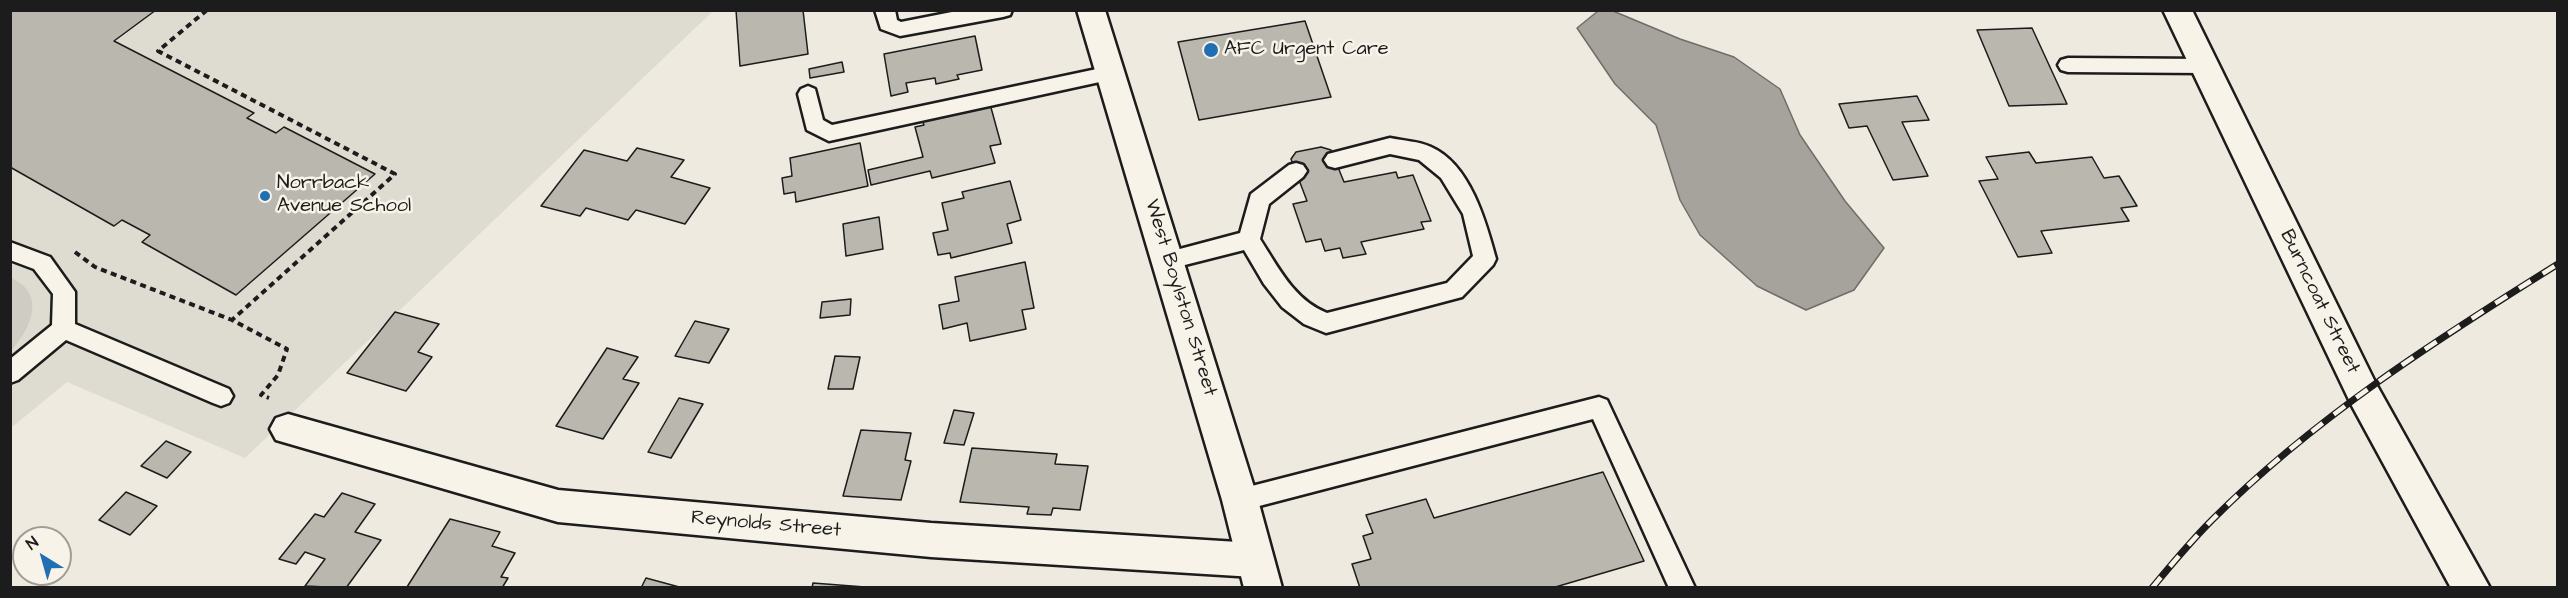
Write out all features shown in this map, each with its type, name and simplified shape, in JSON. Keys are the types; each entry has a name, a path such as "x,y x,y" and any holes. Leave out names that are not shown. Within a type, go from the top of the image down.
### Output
{"street":[{"name":"West Boylston Street","path":"1091,10 1169,260 1240,500 1258,574"},
{"name":"Burncoat Street","path":"2177,10 2363,393 2471,588"},
{"name":"Reynolds Street","path":"279,414 558,506 931,540 1258,574"}],"lane":[{"path":"885,10 888,24 900,29 991,12"},
{"path":"2068,65 2206,66"},
{"path":"808,94 814,124 829,133 1112,73"},
{"path":"1296,171 1258,200 1249,240 1287,300 1310,318 1326,323 1454,290 1485,260 1473,213 1448,172 1425,153 1390,146 1335,160"},
{"path":"1169,260 1249,240"},
{"path":"10,251 42,263 64,292 63,329 10,373"},
{"path":"63,329 221,396"},
{"path":"1240,500 1599,407 1682,588"}],"path":[{"path":"207,10 158,51 395,174 232,320"},
{"path":"68,246 95,267 232,320 287,349 278,375 261,396 279,414"}],"shaded area":[{"name":"Norrback Avenue School","path":"11,11 713,11 245,458 67,382 11,428"},
{"path":"1598,11 1613,11 1680,39 1734,57 1780,89 1800,135 1845,201 1884,248 1854,290 1806,310 1757,286 1700,235 1680,200 1656,125 1615,84 1577,28"},
{"path":"11,278 22,284 29,292 32,311 25,332 11,350"}],"building":[{"path":"10,10 156,10 114,41 254,113 247,118 276,133 284,127 375,174 236,295 142,242 150,235 122,220 114,226 10,167"},
{"path":"736,10 803,10 808,54 740,66"},
{"path":"1305,21 1331,97 1199,120 1178,42"},
{"path":"2032,28 2067,104 2009,106 1977,30"},
{"path":"975,36 982,70 957,75 959,79 936,84 935,78 906,83 908,92 891,96 884,54"},
{"path":"842,62 844,72 810,78 809,69"},
{"path":"1917,96 1929,120 1902,122 1928,176 1893,180 1867,126 1849,128 1839,104"},
{"path":"990,104 1001,144 990,146 995,163 932,178 930,171 871,185 868,170 923,157 915,127 924,125 922,120"},
{"path":"860,143 868,186 796,202 795,192 784,194 782,178 792,176 790,158"},
{"path":"1321,147 1331,150 1344,182 1396,172 1398,178 1413,175 1431,221 1421,222 1424,229 1361,242 1366,254 1343,258 1340,248 1325,251 1321,239 1306,242 1293,204 1307,201 1291,159 1296,152"},
{"path":"637,148 684,160 671,177 710,188 685,224 636,210 628,220 586,208 580,216 541,206 584,150 627,161"},
{"path":"2029,152 2036,163 2092,157 2104,178 2119,176 2137,206 2121,208 2129,221 2041,231 2052,253 2018,257 1979,181 1998,179 1986,157"},
{"path":"1010,181 1021,220 1007,224 1012,243 951,258 950,253 938,255 933,233 948,230 942,203 964,198 962,192"},
{"path":"879,217 883,249 846,256 843,224"},
{"path":"1025,262 1034,308 1022,310 1026,329 970,341 967,323 943,329 939,305 959,301 955,277"},
{"path":"851,299 850,315 820,318 822,302"},
{"path":"395,312 439,324 418,352 432,357 406,391 347,373"},
{"path":"695,321 729,329 709,363 675,356"},
{"path":"607,348 638,357 623,379 639,383 603,439 556,426"},
{"path":"835,356 860,357 853,389 828,389"},
{"path":"679,398 703,404 671,458 648,452"},
{"path":"954,410 974,413 964,445 944,443"},
{"path":"861,430 911,433 905,460 911,461 901,500 843,496"},
{"path":"166,441 191,452 167,478 141,466"},
{"path":"972,448 1057,454 1055,464 1088,466 1080,510 1053,508 1051,515 1027,514 1029,507 960,502"},
{"path":"1603,472 1644,561 1552,588 1360,588 1352,564 1371,559 1363,536 1373,533 1366,515 1426,499 1434,518"},
{"path":"126,492 157,506 130,535 99,520"},
{"path":"342,493 375,504 355,532 381,540 346,588 305,586 325,559 305,552 296,564 279,559 315,514 324,517"},
{"path":"450,519 500,532 492,546 515,553 501,577 508,578 502,588 407,587"},
{"path":"646,578 683,588 641,588"},
{"path":"813,583 865,587 812,588"}],"railway":[{"path":"2152,588 2212,520 2251,483 2334,414 2422,352 2558,264"}],"place":[{"name":"AFC Urgent Care","path":"1211,50"},
{"name":"Norrback Avenue School","path":"265,196"}]}
